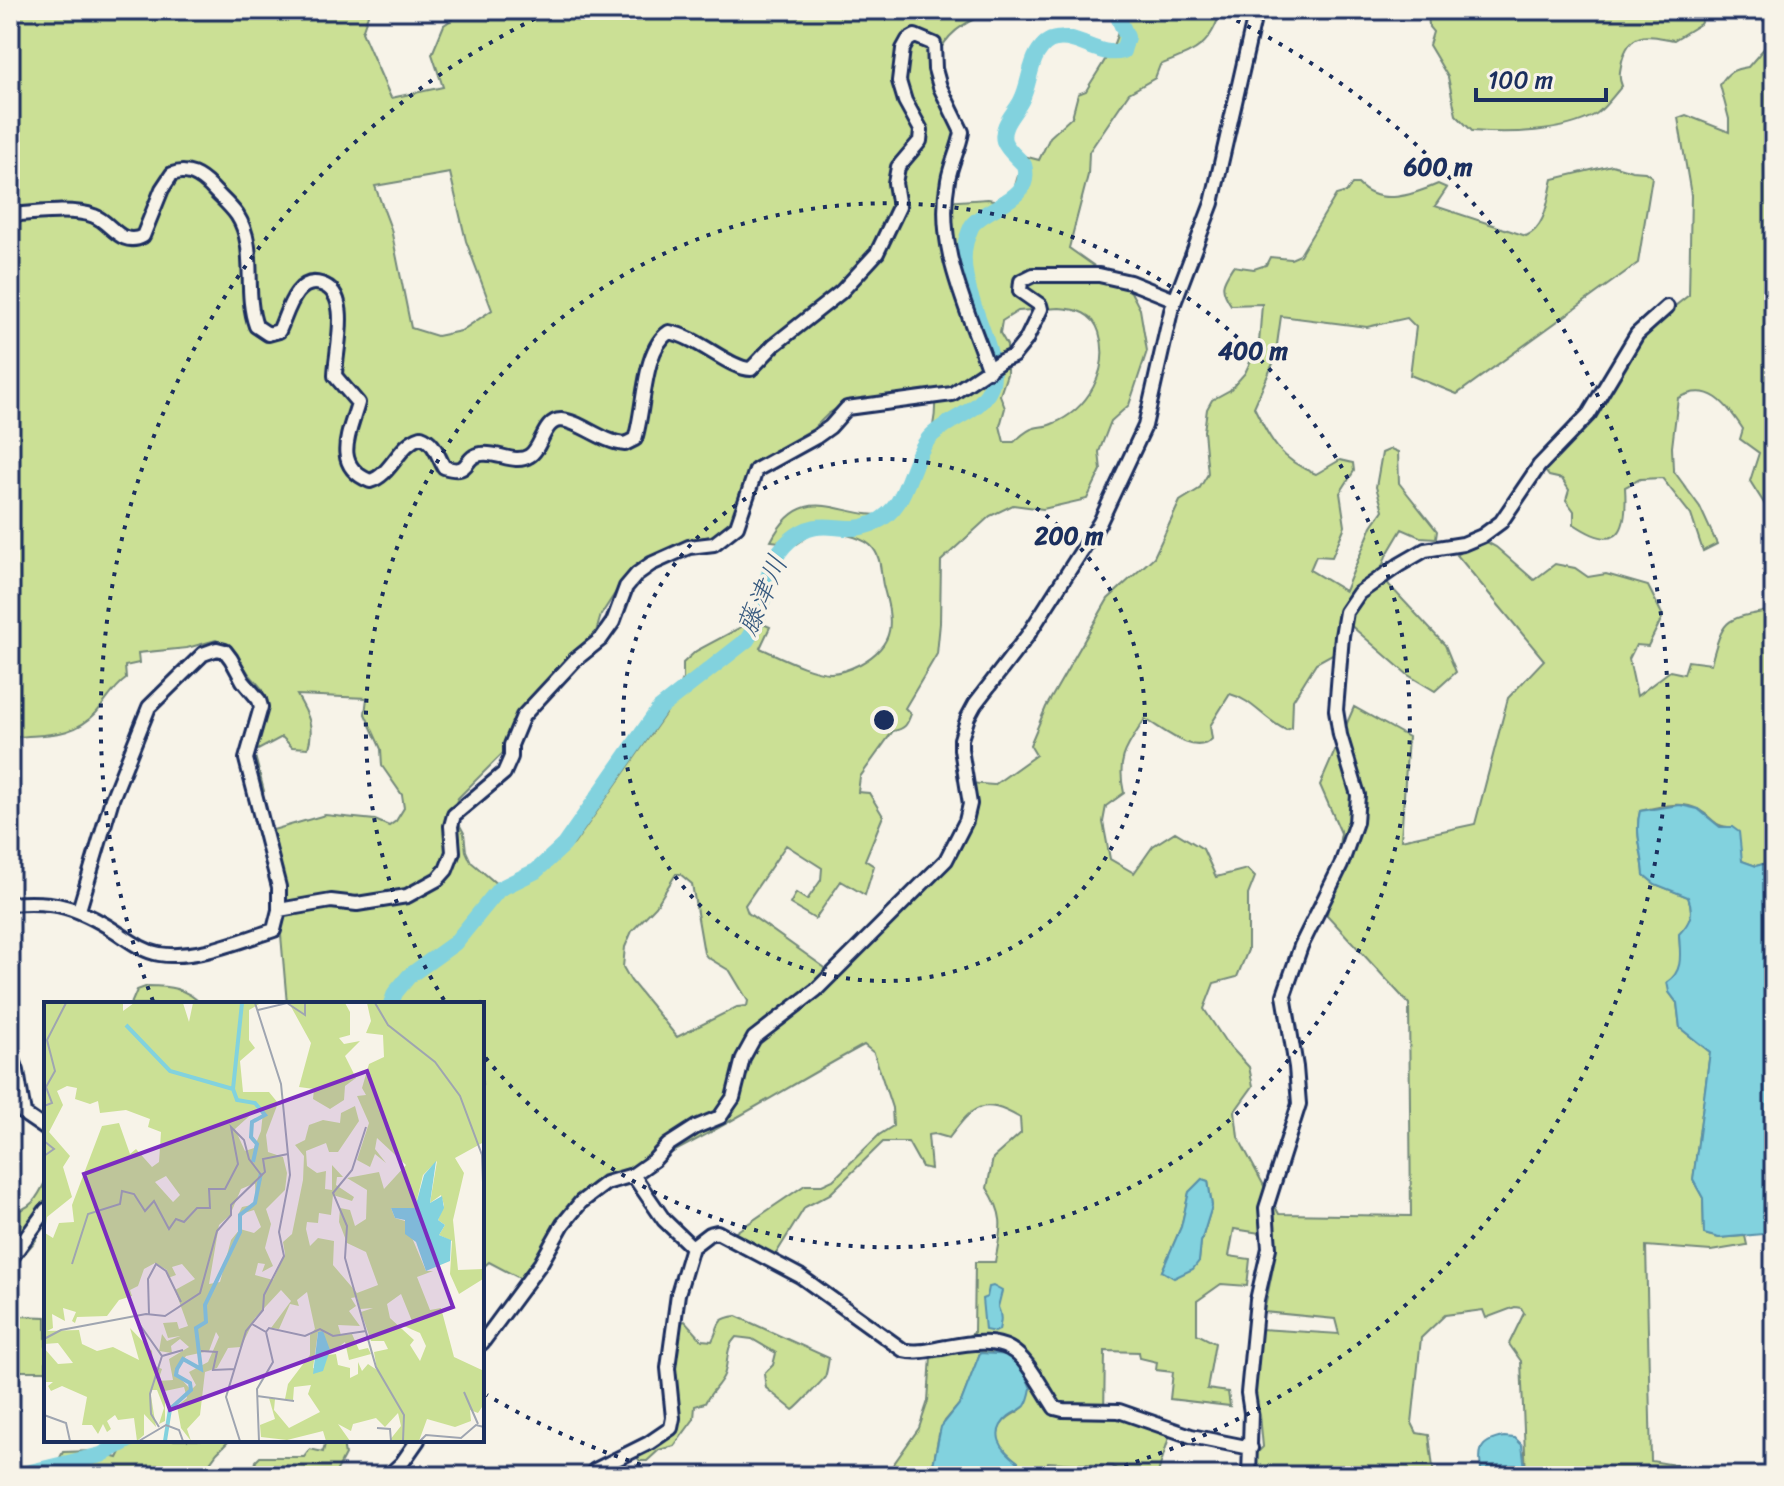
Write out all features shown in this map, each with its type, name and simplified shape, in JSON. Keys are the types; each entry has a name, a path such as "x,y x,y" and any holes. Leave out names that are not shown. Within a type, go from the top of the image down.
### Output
{"street":[{"path":"484,1340 581,1202 606,1183 633,1175 668,1145 696,1127 720,1117 733,1098 743,1058 754,1038 816,990 946,860 966,821 970,804 961,749 968,717 1028,635 1100,522 1145,426 1175,300 1212,203 1256,10"},
{"path":"10,215 87,214 100,219 120,236 138,239 143,236 162,189 172,174 183,171 201,176 236,214 244,228 248,246 249,290 256,326 268,334 279,331 291,302 308,284 316,282 326,285 335,293 340,319 335,376 358,403 346,453 350,465 370,481 379,477 407,444 421,437 434,446 444,467 457,471 465,468 474,456 481,454 499,454 517,460 528,458 546,431 554,422 561,420 614,443 631,443 639,428 649,370 661,337 669,332 676,333 702,343 738,367 751,369 774,345 841,292 877,253 899,207 895,183 898,167 920,141 921,130 905,101 899,81 903,49 908,40 921,37 934,44 935,69 940,87 962,132 947,182 944,226 947,251 962,301 989,371"},
{"path":"279,910 331,901 357,904 407,896 438,879 446,870 453,852 451,826 454,815 504,773 523,716 575,660 601,639 613,622 626,587 637,574 651,564 689,547 714,544 737,526 756,470 816,437 847,408 938,398 960,390 1013,356 1021,348 1041,309 1020,291 1021,281 1025,278 1033,275 1099,275 1130,282 1175,300"},
{"path":"1249,1476 1251,1413 1248,1393 1255,1316 1269,1248 1266,1208 1299,1104 1284,995 1301,946 1341,865 1356,822 1358,795 1336,710 1346,612 1359,593 1399,565 1425,550 1463,544 1482,536 1501,522 1539,466 1589,414 1637,334 1667,307"},
{"path":"10,904 58,903 79,910 140,948 170,955 225,947 274,930 279,910 279,887 246,759 261,707 225,651 217,649 203,654 144,715 112,799 79,910"},
{"path":"10,1051 17,1071 24,1114 44,1128"},
{"path":"633,1175 664,1220 692,1247"},
{"path":"10,1260 44,1213"},
{"path":"590,1476 595,1470 649,1443 671,1428 673,1418 668,1368 678,1294 692,1247 709,1234 717,1232 800,1276 903,1350 920,1352 975,1341 1000,1343 1019,1356 1055,1408 1119,1411 1191,1436 1251,1448"},
{"path":"388,1476 417,1442"}],"green space":[{"path":"10,10 366,10 368,15 362,32 391,98 443,87 432,54 444,25 466,10 995,10 963,25 940,50 932,52 960,131 944,202 999,201 1014,189 1024,156 1039,160 1050,137 1072,117 1078,94 1086,91 1104,63 1118,31 1119,10 1221,10 1212,33 1200,46 1160,65 1155,78 1129,93 1089,152 1088,175 1069,248 1131,292 1140,309 1147,351 1129,405 1111,421 1099,452 1101,470 1087,499 1043,509 1013,505 990,516 941,561 937,654 905,708 911,714 907,724 893,731 860,777 858,792 869,793 883,816 865,860 874,866 865,895 841,881 815,919 790,904 796,893 807,900 821,880 822,868 786,845 745,905 748,913 835,975 897,917 956,855 977,808 969,783 994,785 1036,755 1030,745 1046,707 1108,599 1154,557 1180,501 1199,489 1208,474 1204,431 1207,409 1212,400 1230,390 1245,373 1259,343 1262,304 1231,305 1223,289 1233,266 1254,269 1266,265 1270,257 1291,259 1300,255 1336,195 1347,192 1352,184 1358,184 1376,195 1396,197 1438,184 1447,188 1435,206 1526,236 1542,219 1553,179 1612,165 1645,172 1652,177 1638,263 1457,394 1410,375 1416,327 1407,318 1367,327 1281,316 1275,359 1254,407 1271,439 1293,462 1316,474 1340,460 1353,463 1354,471 1340,493 1345,526 1332,557 1316,556 1310,570 1345,591 1372,526 1383,510 1376,487 1382,453 1391,449 1398,452 1399,483 1437,531 1436,538 1420,537 1402,529 1381,571 1389,585 1445,645 1456,672 1435,691 1408,675 1341,617 1338,651 1316,663 1293,700 1292,728 1286,730 1278,726 1245,701 1230,694 1210,726 1212,739 1205,744 1178,740 1145,719 1128,745 1122,762 1124,793 1106,806 1103,822 1110,859 1134,873 1153,846 1175,832 1203,849 1216,877 1247,869 1255,877 1248,895 1248,950 1237,977 1214,983 1204,1009 1225,1041 1249,1067 1253,1086 1235,1111 1238,1137 1279,1214 1411,1216 1409,1004 1327,915 1341,833 1320,785 1354,707 1408,737 1401,840 1475,824 1508,698 1544,660 1457,555 1483,540 1496,547 1534,580 1555,564 1575,568 1588,577 1606,574 1648,586 1663,616 1648,646 1636,645 1629,659 1637,696 1670,671 1684,674 1688,661 1711,664 1720,636 1729,622 1774,610 1774,861 1756,866 1742,861 1732,827 1717,824 1692,807 1670,805 1647,809 1640,811 1638,819 1644,875 1655,884 1688,897 1691,907 1689,921 1679,935 1681,963 1669,992 1677,1003 1680,1028 1710,1052 1693,1180 1703,1198 1704,1234 1719,1238 1745,1236 1747,1245 1711,1251 1646,1246 1651,1461 1718,1472 1718,1476 1526,1476 1521,1361 1509,1344 1524,1313 1521,1308 1515,1307 1486,1318 1483,1310 1445,1315 1421,1338 1412,1423 1417,1433 1429,1435 1434,1476 1254,1476 1255,1455 1263,1447 1260,1415 1253,1393 1260,1329 1339,1334 1335,1319 1264,1312 1274,1263 1273,1235 1234,1229 1229,1256 1250,1259 1247,1286 1221,1284 1197,1301 1197,1334 1215,1343 1207,1389 1228,1392 1230,1406 1170,1399 1173,1372 1156,1370 1157,1362 1140,1358 1139,1352 1105,1351 1104,1417 1119,1416 1170,1434 1157,1476 1122,1476 1112,1466 1048,1462 1043,1476 1015,1476 1018,1462 1002,1447 999,1429 1002,1423 1023,1408 1031,1387 1012,1355 980,1353 961,1402 945,1421 939,1434 933,1465 927,1476 858,1476 862,1472 890,1469 919,1428 928,1401 931,1356 974,1333 975,1262 995,1262 1000,1232 997,1207 987,1188 993,1158 1021,1133 1020,1118 987,1106 972,1112 949,1138 928,1135 931,1169 922,1167 908,1142 883,1142 830,1194 805,1207 774,1257 730,1236 805,1185 822,1185 833,1180 879,1135 893,1126 892,1108 874,1053 864,1045 696,1140 671,1153 661,1146 637,1165 581,1194 567,1209 525,1281 489,1262 484,1266 484,1002 287,1002 281,935 286,891 273,830 325,815 375,820 389,826 404,808 402,795 382,766 381,749 365,714 367,698 297,695 309,720 311,733 308,748 292,747 282,737 254,752 264,791 259,794 249,762 264,704 263,690 232,648 216,640 187,648 138,653 139,663 125,666 126,679 87,721 60,733 18,737 17,778 10,779","holes":["450,173 466,241 492,310 461,331 437,336 411,328 391,229 375,186","1059,308 1084,313 1093,320 1099,332 1102,360 1094,387 1065,418 1028,430 1014,442 1004,442 1000,426 1005,408 1000,395 1007,374 1007,345 1000,333 1002,321 1018,311","935,393 930,441 911,487 893,514 875,515 811,506 797,510 771,541 797,544 817,530 852,536 870,545 879,559 889,610 889,630 881,648 853,667 838,672 823,672 795,664 760,648 770,627 754,620 696,651 683,663 683,679 670,707 574,844 539,874 505,891 471,862 464,833 452,811 458,798 504,752 516,715 572,653 596,632 601,615 625,578 647,560 684,542 719,534 730,524 754,462 813,429 845,403 894,394","676,874 692,884 704,953 730,971 748,1001 747,1006 737,1007 677,1037 623,967 625,947 632,931 656,906","1202,1179 1208,1181 1212,1206 1201,1242 1199,1261 1162,1271 1181,1227 1189,1192"]},
{"path":"1428,10 1708,10 1700,24 1674,40 1648,36 1635,39 1625,51 1620,77 1622,86 1596,114 1552,129 1502,132 1472,131 1456,115 1448,77 1429,45 1433,32 1429,27"},
{"path":"1774,37 1774,519 1750,481 1759,453 1740,439 1743,429 1730,411 1716,398 1699,392 1678,398 1672,447 1673,470 1700,507 1717,544 1703,551 1691,515 1662,478 1640,479 1625,487 1625,515 1618,533 1602,537 1590,533 1574,524 1574,511 1566,500 1569,490 1562,479 1549,476 1543,468 1594,413 1617,382 1623,360 1638,335 1689,295 1691,195 1678,118 1686,115 1729,132 1729,119 1720,85 1731,72 1748,67"},
{"path":"148,986 177,989 199,1002 132,1002 137,990"},
{"path":"44,1184 44,1207 31,1225 36,1240 10,1271 10,1211 23,1209 36,1198"},
{"path":"10,1313 44,1317 44,1371 10,1371"},
{"path":"736,1316 829,1358 825,1377 793,1410 766,1388 764,1374 773,1365 776,1353 752,1339 736,1337 729,1350 723,1378 705,1403 695,1406 694,1419 674,1446 659,1450 647,1461 640,1461 636,1456 671,1433 671,1368 677,1323 685,1321 702,1340 712,1341 721,1321"},
{"path":"126,1442 228,1442 200,1476 50,1476 63,1452 92,1451 118,1458"},
{"path":"326,1442 343,1442 345,1455 334,1476 253,1476 260,1457 304,1457 310,1449 323,1452"}],"water":[{"path":"1680,805 1698,809 1720,827 1732,827 1739,832 1742,861 1756,866 1774,861 1774,1233 1719,1238 1704,1234 1703,1198 1693,1180 1710,1052 1680,1028 1677,1003 1669,992 1667,982 1679,967 1679,934 1689,921 1691,907 1688,897 1655,884 1644,875 1638,835 1640,811"},
{"path":"1202,1179 1208,1181 1212,1206 1201,1242 1199,1261 1193,1269 1174,1278 1162,1271 1181,1227 1189,1192"},
{"path":"989,1287 1002,1291 998,1307 1001,1316 999,1330 995,1332 985,1330 982,1299 987,1297"},
{"path":"980,1353 1011,1355 1021,1366 1031,1388 1025,1406 1009,1416 999,1429 1003,1447 1018,1462 1015,1476 927,1476 933,1465 941,1427 961,1402"},
{"path":"1504,1437 1515,1438 1522,1445 1526,1476 1482,1476 1481,1449 1489,1442"}],"waterway":[{"name":"藤津川","path":"392,1002 409,976 455,943 499,889 536,871 564,845 659,709 747,640 759,615 773,563 789,541 812,528 862,527 886,516 895,507 929,438 973,408 988,393 993,368 966,277 966,241 973,224 980,217 1009,200 1023,186 1024,165 1008,148 1003,135 1024,95 1039,51 1056,39 1073,40 1106,52 1123,51 1127,37 1115,10"},
{"name":"藤津川","path":"14,1476 101,1455 125,1442"}]}
